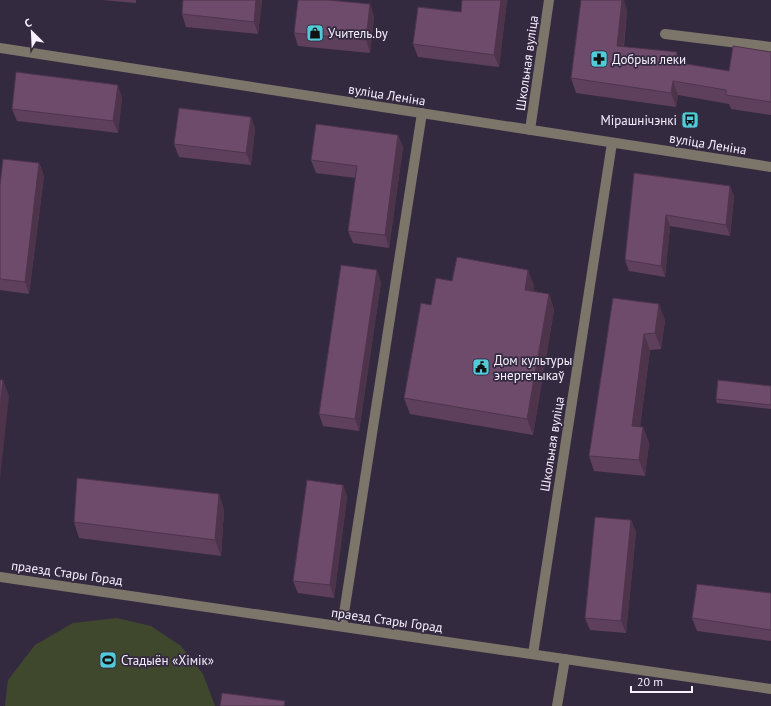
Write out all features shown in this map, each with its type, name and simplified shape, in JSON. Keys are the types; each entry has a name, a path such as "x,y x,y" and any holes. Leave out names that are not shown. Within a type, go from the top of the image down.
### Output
{"street":[{"name":"Школьная вуліца","path":"530,130 549,0"},
{"path":"665,34 771,47"},
{"name":"вуліца Леніна","path":"0,48 771,167"},
{"path":"342,626 422,113"},
{"name":"Школьная вуліца","path":"533,654 612,142"},
{"name":"праезд Стары Горад","path":"0,577 771,689"},
{"path":"557,706 566,659"}],"green space":[{"name":"Стадыён «Хімік»","path":"117,618 151,626 181,646 203,674 215,706 5,706 8,680 35,645 73,623"}],"building":[{"path":"183,0 256,0 254,22 182,14"},
{"path":"298,0 328,0 370,4 366,40 294,33"},
{"path":"462,0 501,0 494,55 413,44 418,7 461,12"},
{"path":"581,0 622,0 617,46 677,52 675,62 729,71 733,46 771,52 771,102 726,95 726,90 673,81 671,93 571,78"},
{"path":"16,72 118,85 113,121 12,109"},
{"path":"179,108 251,117 246,153 174,144"},
{"path":"316,124 398,135 385,235 348,231 357,166 311,160"},
{"path":"3,159 39,163 25,282 0,279 0,185"},
{"path":"634,173 730,186 726,225 666,215 661,266 625,260"},
{"name":"Дом культуры энергетыкаў","path":"457,257 528,270 525,290 549,294 527,419 404,398 421,303 431,305 436,278 452,281"},
{"path":"341,265 377,270 355,419 319,414"},
{"path":"613,298 659,304 655,333 644,334 632,426 643,427 639,460 589,456"},
{"path":"0,380 3,380 0,409"},
{"path":"718,380 771,386 771,405 716,399"},
{"path":"77,478 219,494 215,540 74,522"},
{"path":"307,480 343,485 330,585 293,581"},
{"path":"595,517 631,520 621,621 585,618"},
{"path":"697,584 771,593 771,630 692,618"},
{"path":"222,693 285,701 284,706 220,706"}],"place":[{"name":"Учитель.by","path":"315,33"},
{"name":"Добрыя леки","path":"599,59"},
{"name":"Мірашнічэнкі","path":"690,120"},
{"name":"Дом культуры энергетыкаў","path":"481,367"},
{"name":"Стадыён «Хімік»","path":"108,660"}]}
